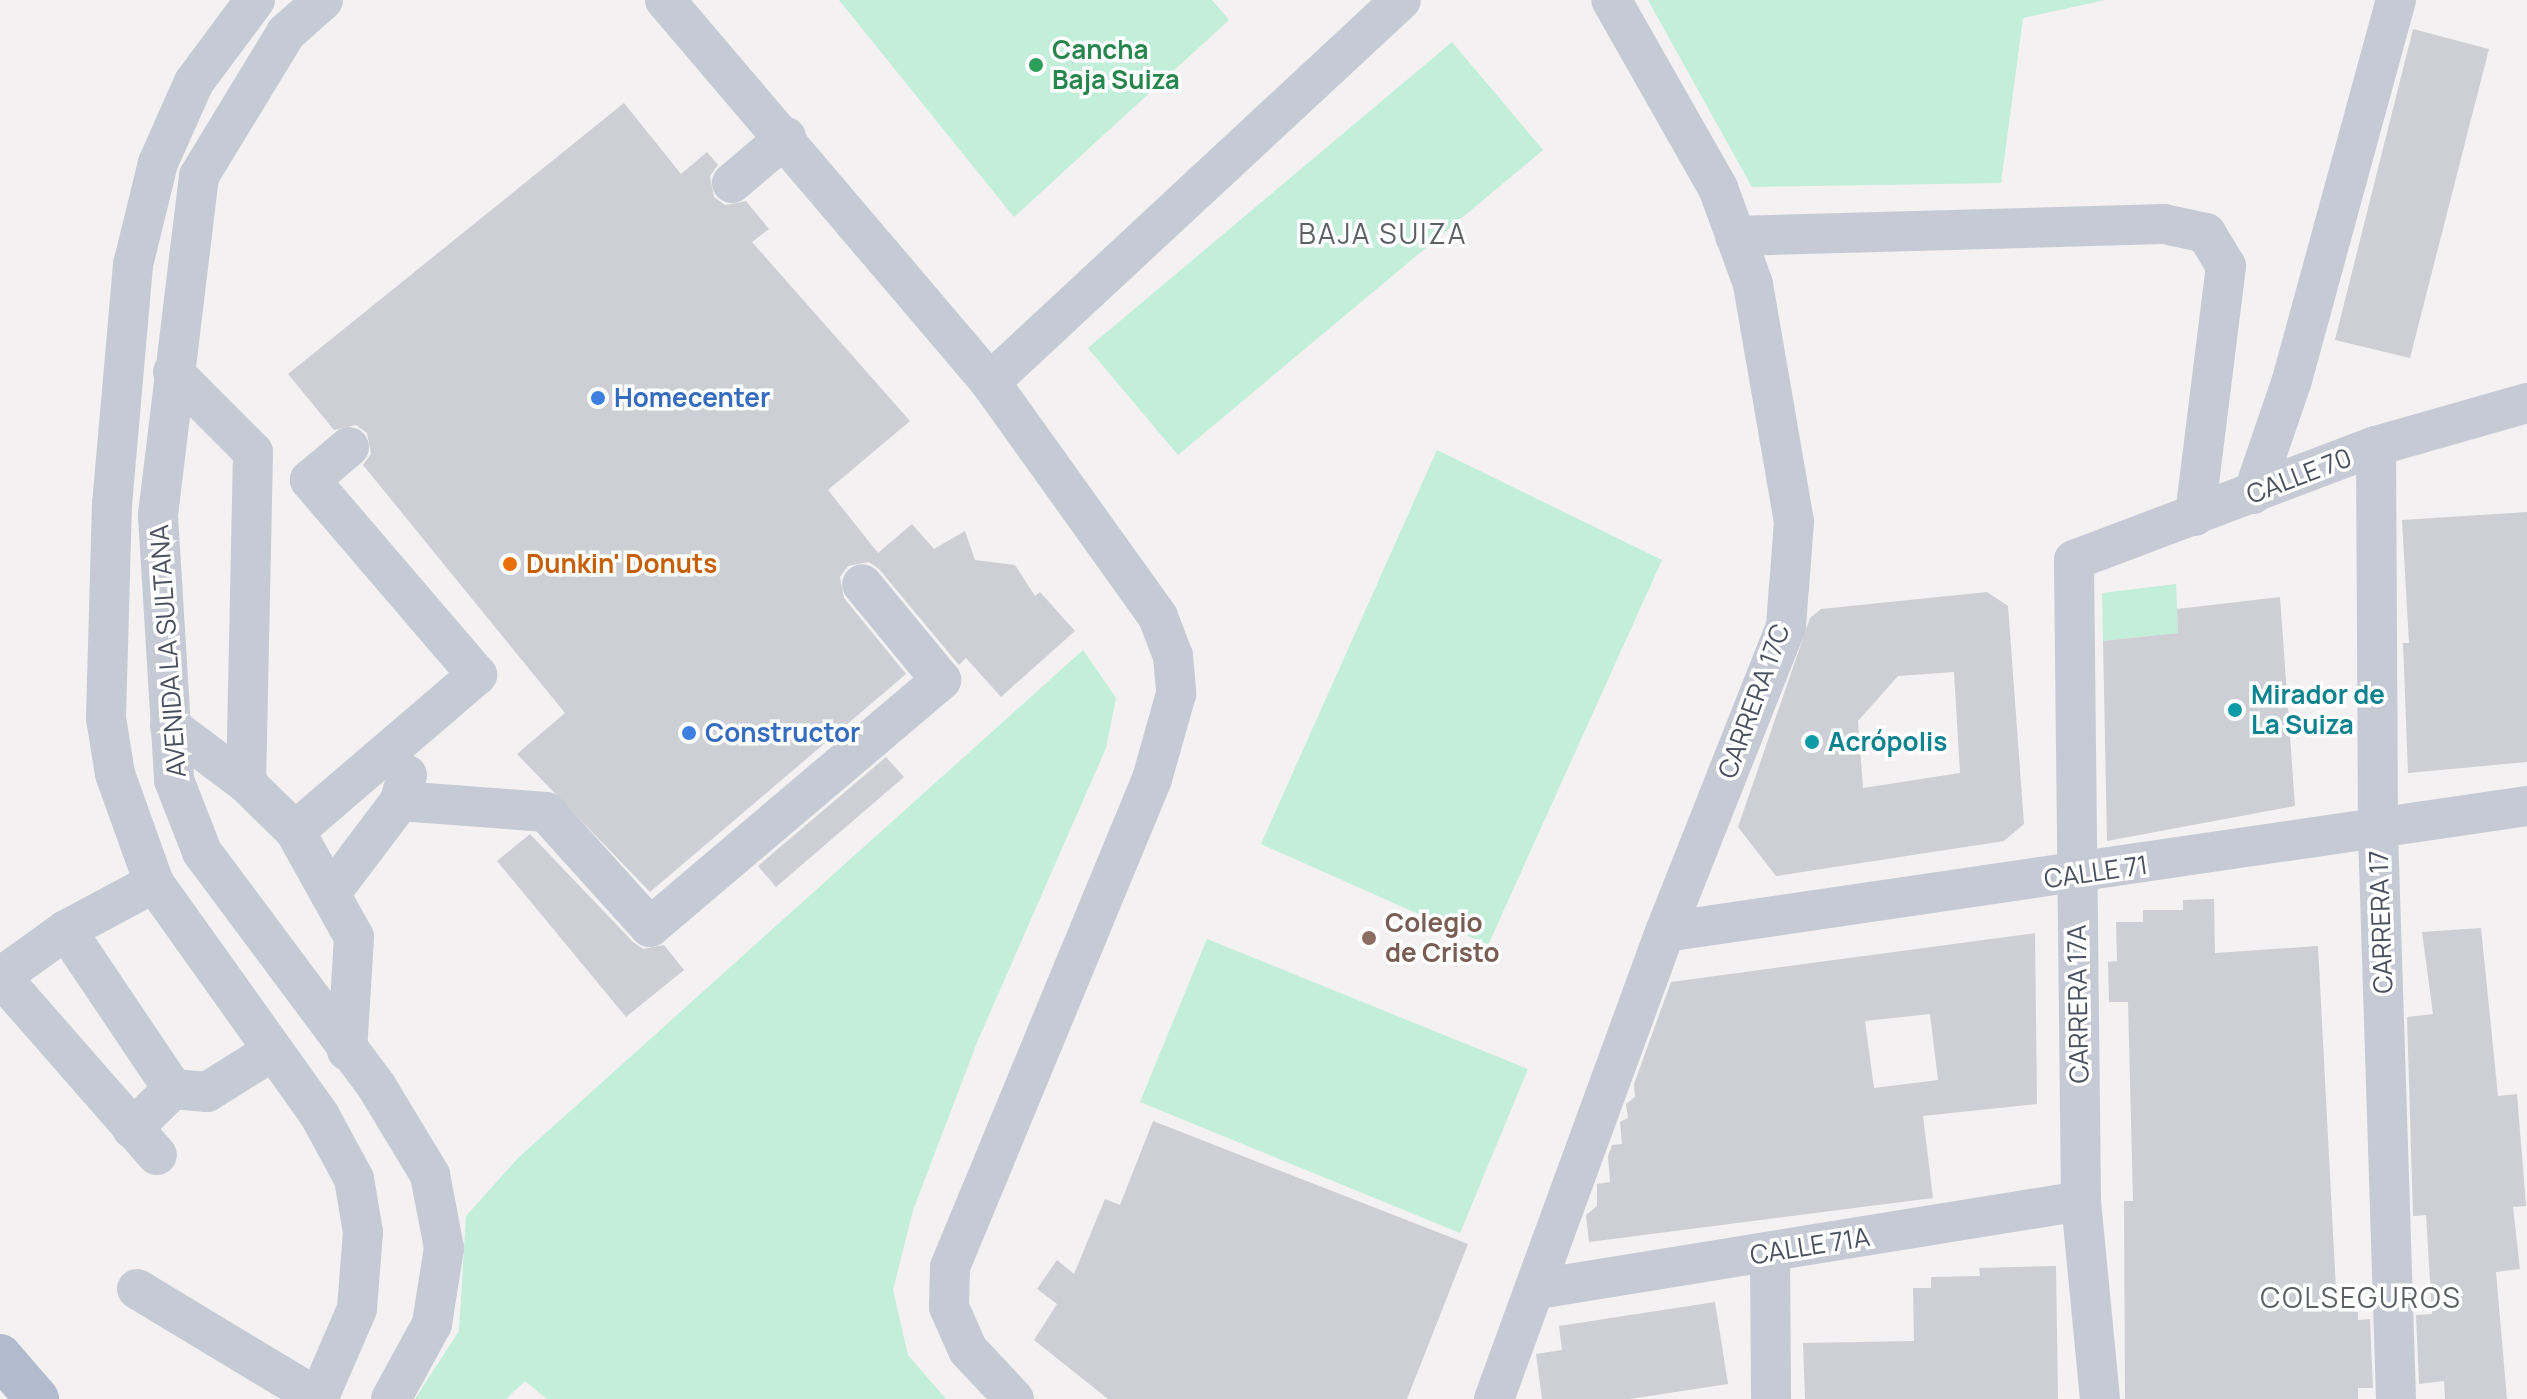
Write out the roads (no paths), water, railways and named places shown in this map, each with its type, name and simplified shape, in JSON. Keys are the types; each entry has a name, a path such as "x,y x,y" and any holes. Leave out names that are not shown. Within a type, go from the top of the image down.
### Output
{"main road":[{"path":"0,1356 37,1399"}],"street":[{"name":"AVENIDA LA SULTANA","path":"255,0 194,82 158,163 133,265 112,503 106,718 115,774 154,883 271,1052 320,1116 354,1179 363,1232 357,1309 318,1398"},
{"name":"AVENIDA LA SULTANA","path":"323,0 286,33 199,176 158,516 174,780 202,852 347,1051 377,1087 430,1175 444,1248 432,1324 391,1399"},
{"path":"665,0 786,137 990,382 1158,617 1173,656 1176,694 1152,779 950,1267 949,1307 968,1350 1014,1399"},
{"path":"990,382 1401,0"},
{"name":"CARRERA 17C","path":"1494,1399 1538,1289 1665,932 1786,627 1794,522 1753,284 1718,188 1611,0"},
{"path":"2253,494 2292,380 2396,0"},
{"path":"732,183 786,137"},
{"path":"1735,236 2164,224 2206,233 2226,266 2195,516"},
{"path":"173,372 253,452 246,783"},
{"name":"CALLE 70","path":"2074,560 2376,446 2527,403"},
{"name":"CARRERA 17","path":"2376,446 2378,832 2396,1399"},
{"path":"295,831 477,675 310,480 349,447"},
{"name":"CARRERA 17A","path":"2074,560 2081,1201 2100,1399"},
{"path":"400,801 546,812 650,927 941,680 862,584"},
{"path":"330,894 400,801 420,725"},
{"path":"170,726 246,783 295,831 354,937 347,1051"},
{"name":"CALLE 71","path":"1665,932 2378,832 2527,806"},
{"path":"154,883 66,930 9,971 8,985 144,1142 173,1089"},
{"path":"66,930 173,1089"},
{"path":"173,1089 207,1092 271,1052"},
{"name":"CALLE 71A","path":"1538,1289 2081,1201"},
{"path":"1770,1252 1771,1399"},
{"path":"137,1289 318,1398"}],"place":[{"name":"Cancha Baja Suiza","path":"1036,65"},
{"name":"Homecenter","path":"598,398"},
{"name":"Dunkin' Donuts","path":"510,564"},
{"name":"Mirador de La Suiza","path":"2235,710"},
{"name":"Constructor","path":"689,733"},
{"name":"Acrópolis","path":"1812,742"},
{"name":"Colegio de Cristo","path":"1369,938"}],"district":[{"name":"BAJA SUIZA","path":"1383,233"},
{"name":"COLSEGUROS","path":"2361,1297"}]}
